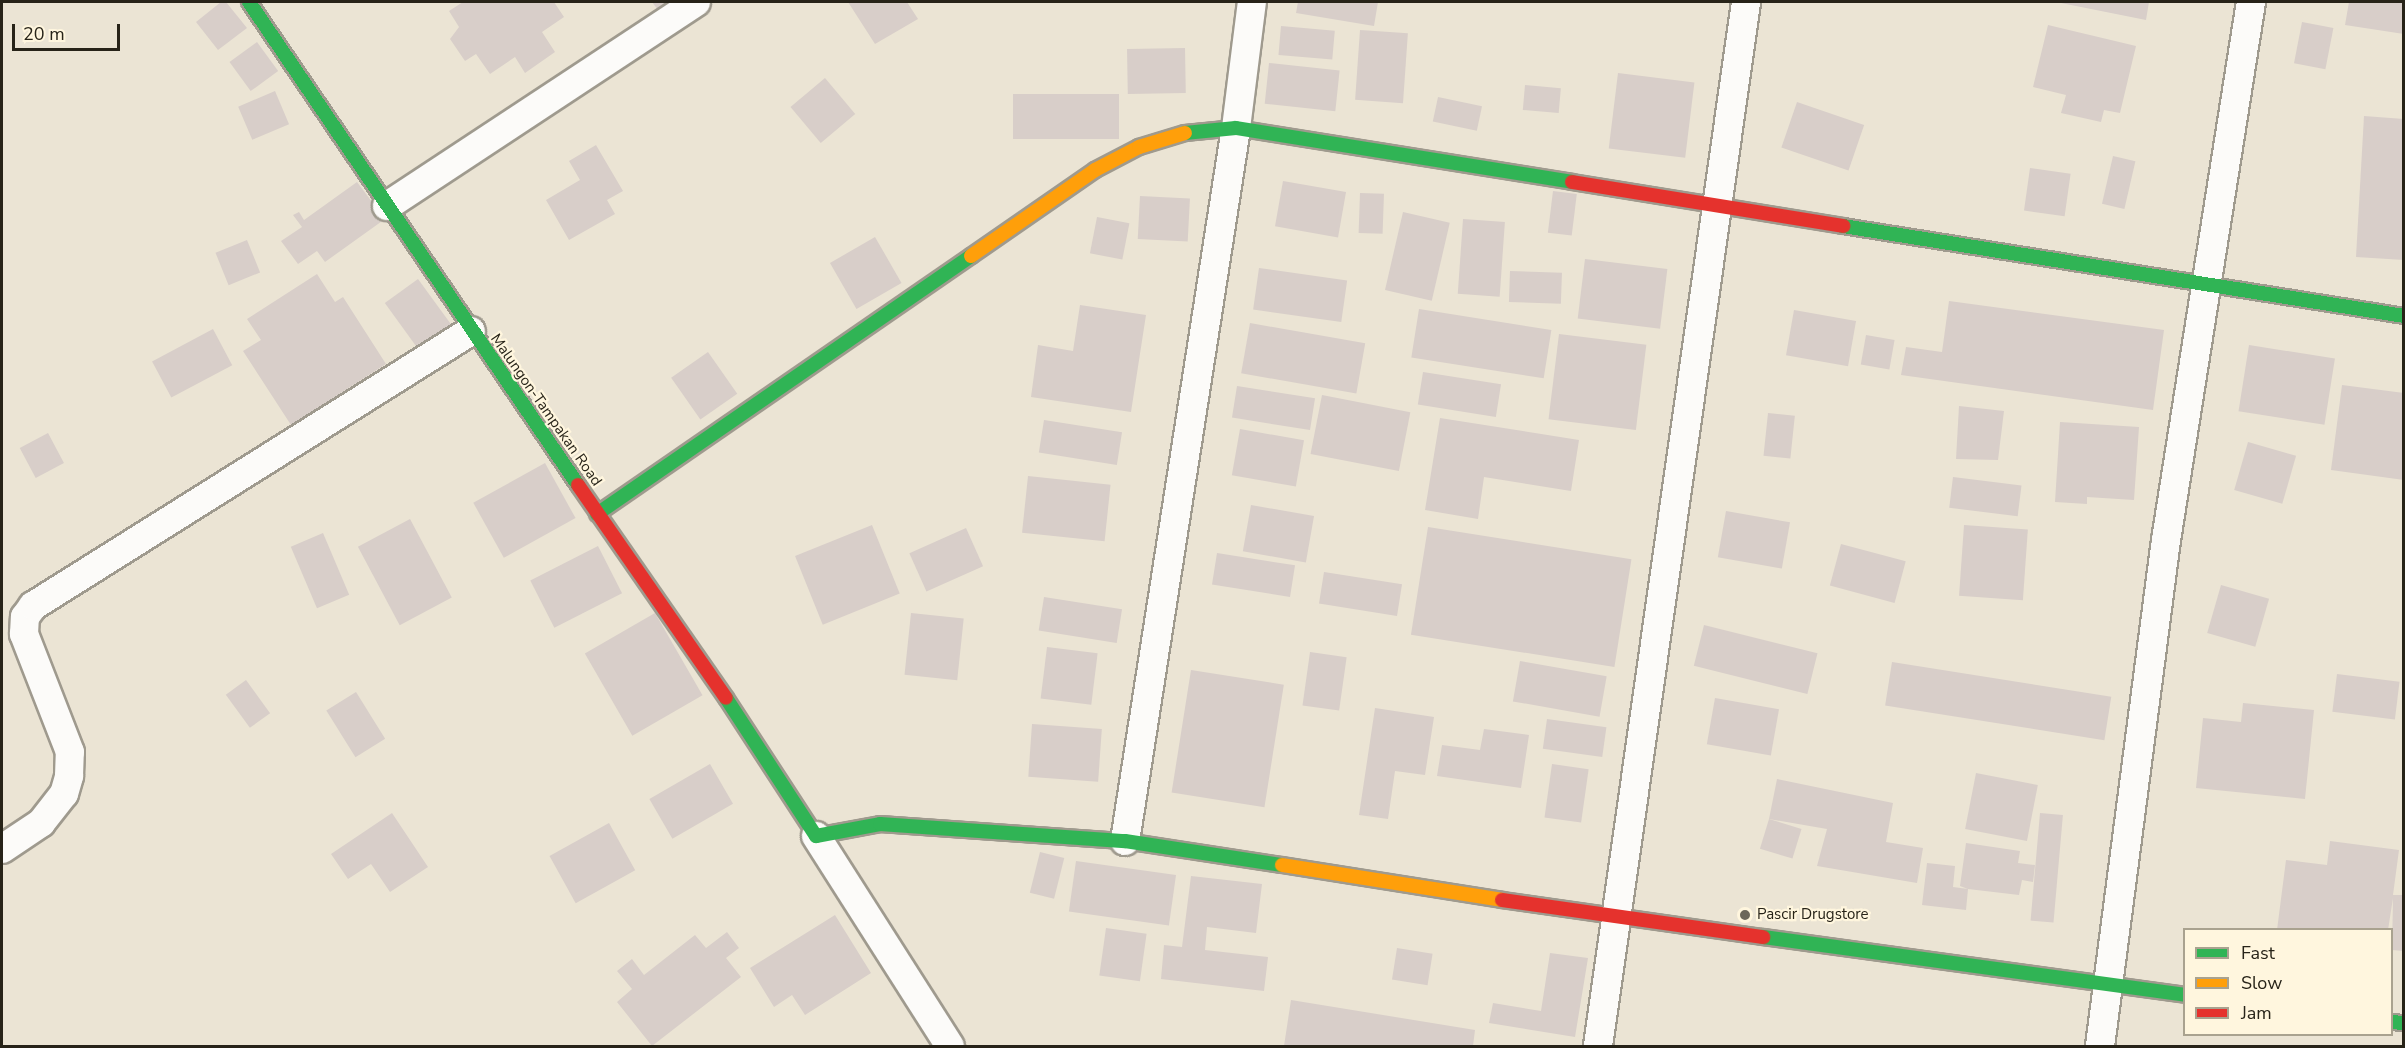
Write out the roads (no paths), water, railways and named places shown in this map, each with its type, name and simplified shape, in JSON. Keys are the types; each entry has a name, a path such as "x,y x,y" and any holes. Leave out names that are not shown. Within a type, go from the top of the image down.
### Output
{"main road":[{"name":"Malungon-Tampakan Road","path":"249,2 471,331 708,669 816,836"},
{"path":"597,513 1095,170 1139,147 1180,134 1236,129 1717,203 2209,282 2403,316"},
{"path":"816,836 880,824 1125,841 1615,917 2183,994"}],"street":[{"path":"387,206 696,2"},
{"path":"1125,841 1236,129 1252,2"},
{"path":"1598,1047 1746,2"},
{"path":"2100,1047 2166,540 2209,282 2251,2"},
{"path":"2,849 40,823 64,794 69,776 70,752 24,634 25,617 33,606 471,331"},
{"path":"816,836 950,1047"}],"place":[{"name":"Pascir Drugstore","path":"1745,915"}]}
